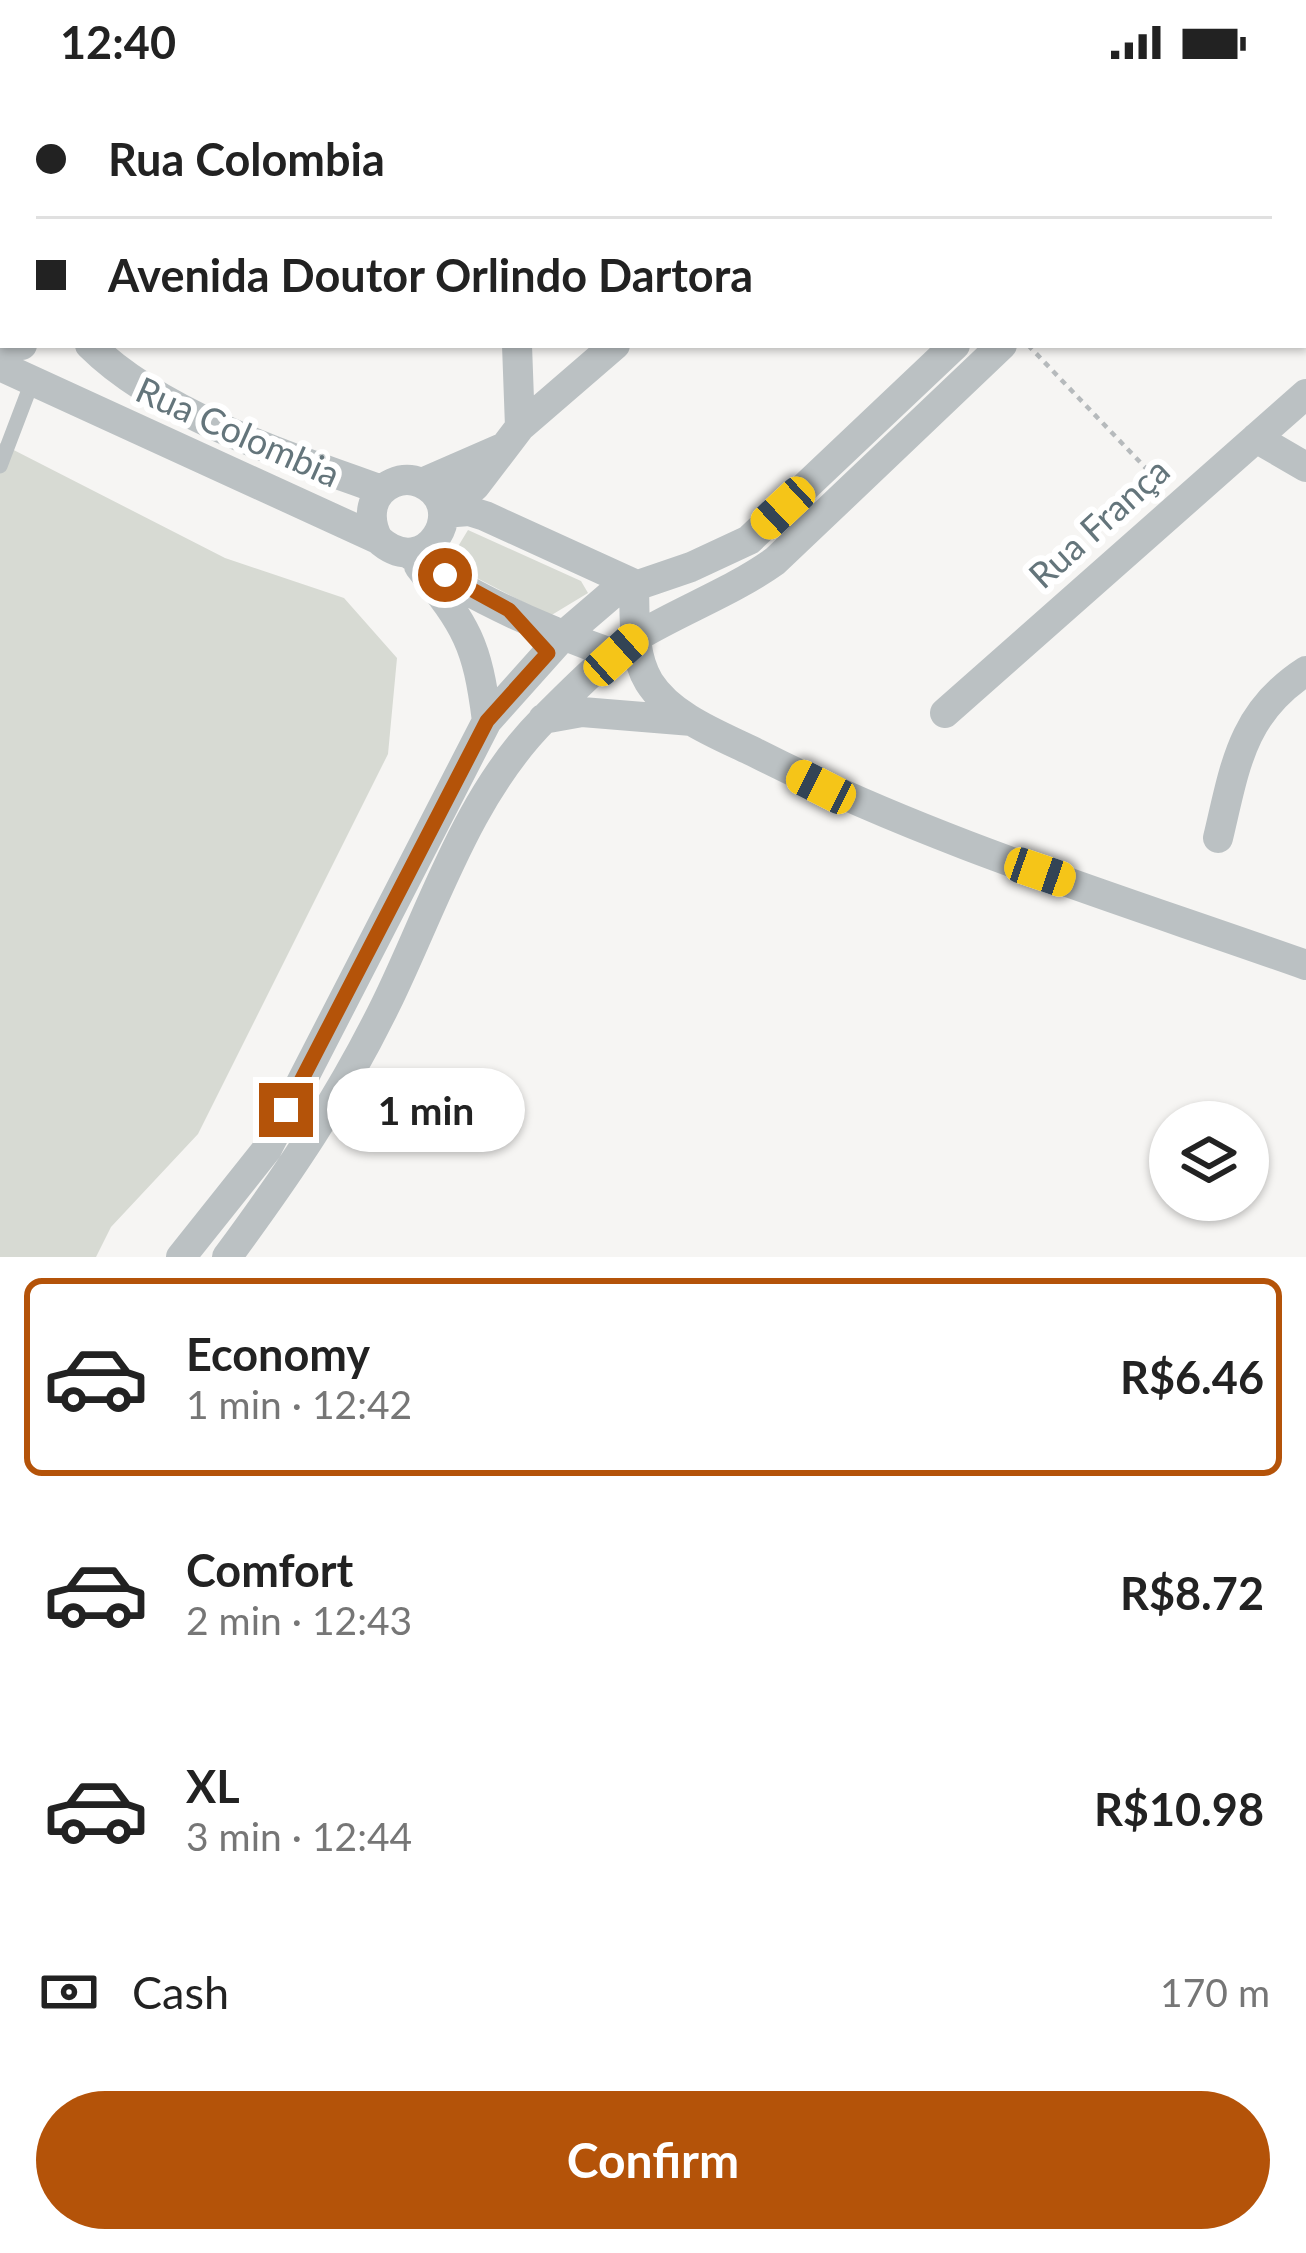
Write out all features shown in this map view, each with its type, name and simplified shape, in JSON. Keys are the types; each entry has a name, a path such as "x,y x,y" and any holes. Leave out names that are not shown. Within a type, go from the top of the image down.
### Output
{"street":[{"name":"Rua Colombia","path":"94,348 128,376 186,409 269,449 382,490"},
{"path":"510,438 517,348"},
{"path":"443,511 475,486 510,438 612,348"},
{"path":"181,1257 267,1149 487,721 555,645 612,594 691,567 749,540 952,348"},
{"path":"227,1257 341,1093 475,815 494,780 543,719 626,646 775,560 999,348"},
{"name":"Rua Colombia","path":"0,366 378,538"},
{"name":"Rua França","path":"945,713 1306,394"},
{"path":"422,483 510,438"},
{"path":"1256,438 1306,466"},
{"path":"410,555 438,536 443,511 432,490 422,483 401,481 382,490 372,508 378,538 509,610 555,645 578,688 603,713"},
{"path":"443,511 485,516 634,584"},
{"path":"410,555 459,617 473,646 487,721"},
{"path":"634,584 626,646 650,682 693,721 821,787 963,846 1306,965"},
{"path":"555,645 626,646"},
{"path":"1218,838 1241,744 1264,705 1306,671"},
{"path":"543,719 603,713 693,721"}],"lane":[{"path":"0,466 32,382"}],"path":[{"path":"1031,348 1179,503"}],"shaded area":[{"path":"0,443 225,558 344,598 397,658 388,754 198,1134 111,1227 96,1257 0,1257"},
{"path":"468,530 581,581 588,593 550,616 448,563"}],"route":[{"path":"286,1110 487,721 548,653 509,610 445,575"}]}
